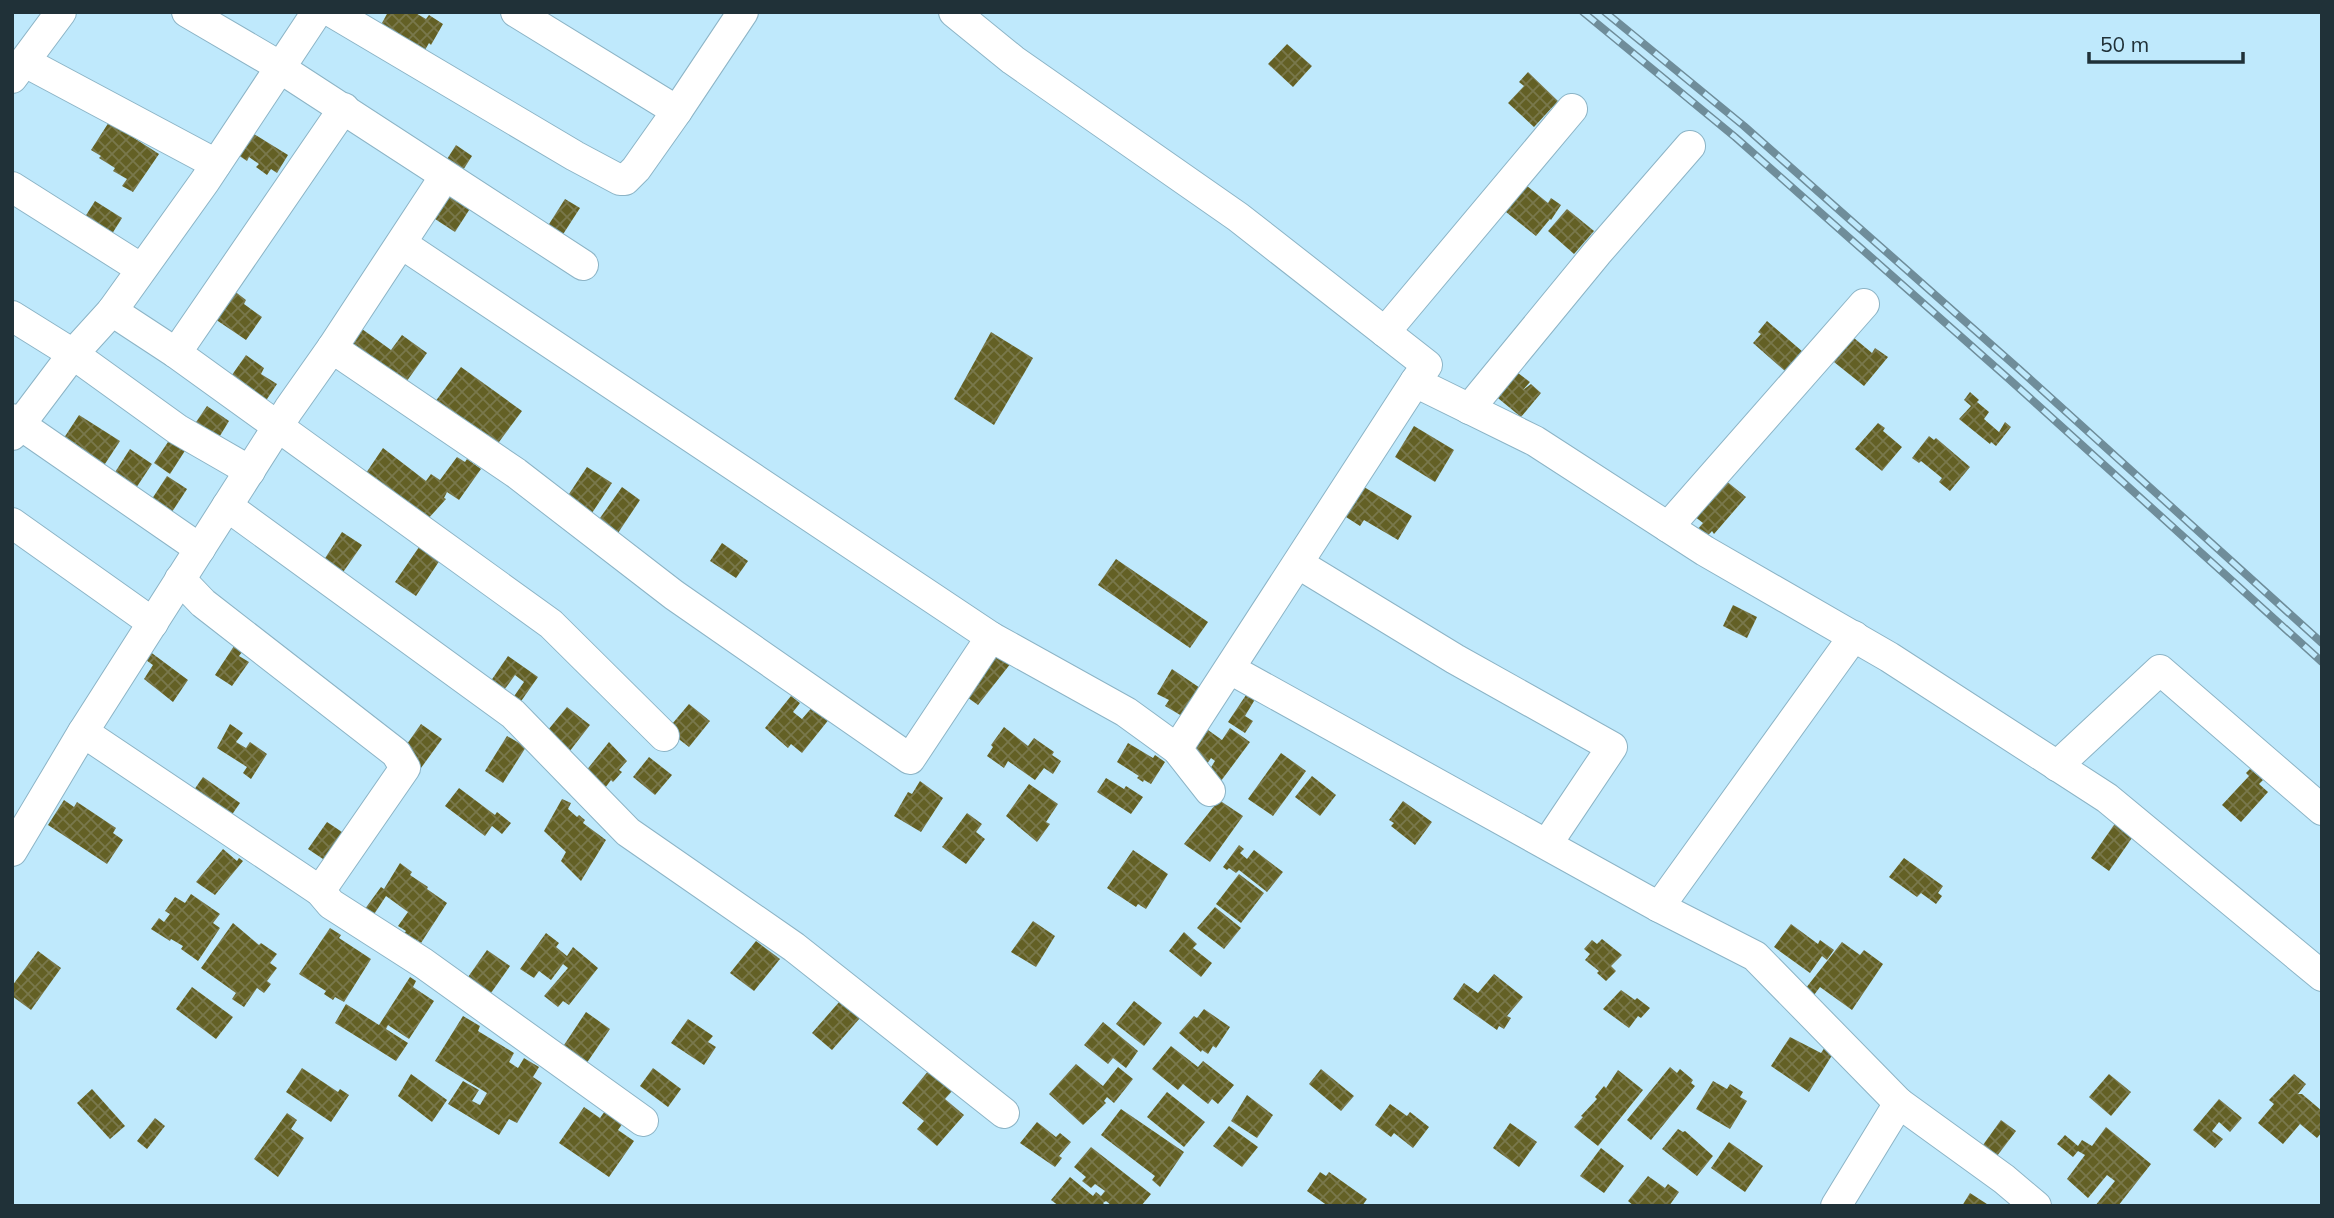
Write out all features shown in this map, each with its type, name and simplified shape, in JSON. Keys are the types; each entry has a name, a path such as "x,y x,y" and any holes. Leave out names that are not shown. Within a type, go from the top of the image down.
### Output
{"street":[{"path":"61,12 18,70 216,164"},
{"path":"187,12 281,67 583,265"},
{"path":"200,549 15,426 112,311 216,164 317,12"},
{"path":"332,12 620,180 625,180 636,169 743,12"},
{"path":"516,12 677,111"},
{"path":"954,12 1013,60 1238,217 1427,365 1177,749"},
{"path":"176,353 344,108"},
{"path":"1385,332 1572,109"},
{"path":"1469,408 1690,146"},
{"path":"12,851 83,732 278,426 445,176"},
{"path":"12,187 140,268"},
{"path":"402,244 991,637 1126,712 1177,749 1210,791"},
{"path":"1668,527 1864,304"},
{"path":"112,311 176,353 551,624 664,736"},
{"path":"12,316 73,354 177,429 250,471"},
{"path":"332,348 516,473 674,595 910,760 991,637"},
{"path":"1415,382 1535,441 1706,551 1854,636 2107,798 2322,976"},
{"path":"227,506 513,713 628,832 794,947 1004,1113"},
{"path":"12,523 153,623"},
{"path":"1299,564 1455,659 1612,747 1547,844"},
{"path":"180,579 203,603 396,753 405,768 320,891"},
{"path":"1659,907 1854,636"},
{"path":"1230,668 1659,907 1755,956 1899,1103 2004,1179 2036,1206"},
{"path":"2057,766 2160,670 2322,810"},
{"path":"83,732 320,891 331,904 423,962 643,1121"},
{"path":"1836,1206 1899,1103"}],"building":[{"path":"388,12 414,12 426,19 429,15 443,24 421,57 377,32"},
{"path":"1287,44 1312,66 1293,87 1268,64"},
{"path":"1528,72 1558,101 1534,127 1508,103 1524,86 1519,82"},
{"path":"109,122 159,154 133,192 122,186 127,179 113,171 115,168 91,150"},
{"path":"249,131 288,155 277,173 271,169 267,175 256,167 259,164 249,157 247,161 235,153"},
{"path":"456,145 472,156 458,178 442,167"},
{"path":"1522,182 1548,203 1551,198 1561,205 1536,236 1501,208"},
{"path":"449,190 473,204 455,232 432,217"},
{"path":"565,199 580,208 558,242 544,232"},
{"path":"95,201 122,218 105,245 78,228"},
{"path":"1567,209 1594,231 1574,254 1548,231"},
{"path":"233,290 246,300 244,304 262,317 246,340 212,317"},
{"path":"1767,321 1803,352 1785,371 1753,343"},
{"path":"362,329 391,350 402,335 427,353 404,385 344,354"},
{"path":"991,332 1033,358 994,425 954,399"},
{"path":"1854,338 1872,353 1875,348 1888,357 1864,386 1834,362"},
{"path":"246,355 264,368 261,374 277,384 263,405 227,382"},
{"path":"461,367 522,411 493,450 432,406"},
{"path":"1518,373 1530,382 1523,390 1531,384 1541,393 1521,417 1493,394"},
{"path":"1970,392 1989,412 1984,419 1999,432 2005,422 2011,427 1996,446 1959,419 1971,406 1964,400"},
{"path":"207,406 229,421 215,444 192,428"},
{"path":"79,415 120,441 99,473 58,447"},
{"path":"1878,423 1885,428 1883,431 1902,447 1882,471 1855,449"},
{"path":"1414,426 1454,450 1435,482 1395,457"},
{"path":"172,436 188,446 170,474 154,463"},
{"path":"1929,436 1934,440 1936,438 1970,467 1950,491 1939,482 1942,478 1921,461 1919,463 1912,458"},
{"path":"383,448 426,481 431,474 440,480 457,457 465,462 467,459 481,469 459,500 447,492 444,498 446,499 427,520 362,479"},
{"path":"130,449 152,464 132,494 110,480"},
{"path":"587,467 612,483 590,516 565,500"},
{"path":"167,476 187,489 168,518 148,505"},
{"path":"1725,480 1746,497 1714,534 1712,531 1705,539 1696,531 1703,523 1694,516"},
{"path":"622,487 640,500 616,536 595,525"},
{"path":"1364,487 1412,516 1398,540 1364,520 1360,526 1346,517"},
{"path":"342,532 362,545 339,578 320,566"},
{"path":"722,543 748,561 736,578 710,561"},
{"path":"419,547 432,556 442,557 416,596 395,582"},
{"path":"1116,559 1208,622 1190,648 1098,585"},
{"path":"1733,605 1757,617 1747,638 1723,626"},
{"path":"234,646 242,652 239,656 249,662 232,686 215,675"},
{"path":"996,648 1011,663 978,705 960,692"},
{"path":"149,651 188,680 173,702 144,679 153,665 143,658"},
{"path":"508,656 538,677 517,707 510,702 524,682 515,675 499,697 486,688"},
{"path":"1172,669 1203,690 1187,719 1165,706 1169,700 1157,694"},
{"path":"1250,689 1254,701 1245,716 1253,721 1245,733 1228,722"},
{"path":"791,696 800,703 793,712 802,719 814,705 830,718 802,753 791,744 788,748 765,728"},
{"path":"689,704 710,721 689,747 667,730"},
{"path":"567,707 590,725 566,756 553,747 559,739 548,730"},
{"path":"230,724 243,733 236,742 246,748 250,742 267,754 251,779 243,773 247,767 217,748"},
{"path":"421,724 442,739 421,768 400,754"},
{"path":"1004,727 1028,746 1034,738 1054,752 1052,755 1061,761 1053,774 1044,768 1035,780 1008,761 1004,768 987,756 993,747 991,745"},
{"path":"1230,728 1250,742 1221,781 1208,772 1215,761 1211,758 1203,770 1187,759 1208,730 1222,740"},
{"path":"507,736 526,747 503,783 485,771"},
{"path":"609,742 627,761 619,770 622,772 613,782 611,780 599,796 582,776"},
{"path":"1128,743 1165,762 1151,784 1144,780 1143,782 1137,778 1139,776 1117,762"},
{"path":"1281,753 1306,771 1273,816 1248,799"},
{"path":"649,757 672,775 655,795 633,777"},
{"path":"2250,769 2263,780 2259,784 2268,792 2241,822 2222,805 2249,776 2246,773"},
{"path":"1312,776 1336,795 1320,816 1295,797"},
{"path":"203,777 240,803 224,826 187,800"},
{"path":"1106,778 1143,797 1131,814 1097,792"},
{"path":"920,781 943,798 921,832 894,816 908,792 912,794"},
{"path":"1029,784 1058,804 1046,822 1050,824 1037,842 1006,816"},
{"path":"459,788 495,815 497,812 511,823 502,834 492,826 485,836 445,806"},
{"path":"562,799 571,803 568,809 585,820 583,823 606,840 581,881 561,861 566,852 544,831"},
{"path":"64,800 74,807 77,802 116,828 113,833 123,840 107,864 48,825"},
{"path":"1219,800 1243,816 1210,862 1184,844"},
{"path":"1403,801 1432,822 1415,845 1391,826 1394,823 1389,820"},
{"path":"967,813 982,824 976,832 985,839 966,864 942,847"},
{"path":"327,822 348,836 329,863 308,849"},
{"path":"2116,822 2134,835 2109,871 2091,858"},
{"path":"1239,845 1244,849 1240,853 1247,859 1254,850 1283,872 1267,892 1239,870 1236,873 1223,867"},
{"path":"223,849 237,861 239,858 243,861 215,895 196,882"},
{"path":"1133,850 1168,874 1146,909 1138,904 1136,907 1107,888"},
{"path":"1904,858 1943,886 1938,893 1942,896 1936,904 1921,893 1917,897 1889,877"},
{"path":"400,863 412,872 410,875 447,903 421,943 415,939 410,945 401,938 406,931 398,926 408,912 386,896 371,919 362,913 381,887 384,889"},
{"path":"1239,874 1264,893 1241,923 1216,904"},
{"path":"191,894 220,914 213,923 220,928 198,961 181,949 183,946 151,929 159,918 164,922 170,914 165,911 175,897 185,903"},
{"path":"1215,907 1241,928 1224,949 1197,928"},
{"path":"1033,921 1055,936 1036,967 1011,952"},
{"path":"233,923 259,945 261,943 277,954 270,963 277,968 267,981 271,984 264,993 257,988 244,1007 232,999 236,993 201,968"},
{"path":"1791,924 1818,944 1820,940 1834,950 1827,960 1822,956 1810,973 1774,947"},
{"path":"330,928 341,935 339,938 371,959 344,1002 335,997 333,1000 324,994 326,991 299,974"},
{"path":"1184,932 1197,944 1193,948 1212,963 1201,977 1169,951"},
{"path":"546,933 559,943 556,947 567,956 573,947 598,968 569,1005 563,1001 558,1007 544,996 568,968 563,964 551,980 539,971 534,978 520,969"},
{"path":"1602,939 1622,955 1611,966 1616,971 1606,981 1597,973 1599,971 1585,960 1590,954 1584,949 1592,940 1597,944"},
{"path":"756,941 780,959 754,991 730,973"},
{"path":"1842,942 1860,955 1864,950 1883,964 1852,1010 1820,987 1811,999 1802,993"},
{"path":"487,950 510,966 484,1003 461,987"},
{"path":"38,951 61,968 31,1010 12,996 12,986"},
{"path":"1494,974 1523,997 1507,1016 1511,1018 1504,1029 1499,1026 1497,1030 1453,999 1464,983 1478,993"},
{"path":"410,977 416,981 413,987 434,1001 409,1039 388,1025 386,1029 408,1043 396,1061 335,1023 346,1004 379,1025"},
{"path":"192,987 233,1017 216,1039 176,1009"},
{"path":"1621,990 1650,1008 1641,1018 1638,1016 1629,1028 1603,1009"},
{"path":"840,1001 860,1018 832,1050 812,1033"},
{"path":"1134,1001 1162,1023 1144,1046 1116,1024"},
{"path":"1204,1009 1230,1027 1216,1048 1213,1046 1208,1054 1202,1050 1201,1052 1179,1033"},
{"path":"586,1012 610,1029 586,1064 562,1048"},
{"path":"463,1016 480,1026 478,1031 514,1053 509,1062 518,1068 524,1058 539,1067 533,1077 542,1083 517,1123 509,1119 499,1135 448,1104 463,1081 479,1090 472,1101 480,1105 487,1093 435,1061"},
{"path":"688,1019 713,1036 708,1042 716,1047 704,1065 671,1043"},
{"path":"1103,1022 1138,1051 1126,1068 1113,1058 1108,1064 1084,1045"},
{"path":"1790,1037 1821,1053 1827,1044 1836,1049 1809,1092 1771,1066"},
{"path":"1171,1046 1198,1067 1203,1061 1234,1085 1218,1104 1212,1099 1208,1104 1183,1084 1178,1090 1152,1069"},
{"path":"1076,1064 1103,1086 1118,1067 1133,1079 1114,1103 1107,1097 1104,1101 1106,1103 1083,1125 1049,1094"},
{"path":"1670,1067 1677,1073 1680,1069 1693,1080 1691,1083 1695,1086 1651,1140 1627,1120"},
{"path":"302,1068 338,1092 340,1089 349,1095 331,1122 286,1092"},
{"path":"653,1068 681,1089 668,1107 640,1086"},
{"path":"1321,1069 1354,1096 1341,1111 1309,1084"},
{"path":"929,1070 953,1090 945,1099 964,1115 937,1146 917,1129 924,1121 902,1103"},
{"path":"1618,1070 1643,1090 1598,1146 1574,1127"},
{"path":"411,1074 447,1100 432,1122 398,1096"},
{"path":"2109,1074 2131,1092 2111,1116 2089,1097"},
{"path":"2294,1074 2306,1084 2298,1094 2302,1094 2322,1111 2322,1132 2317,1138 2300,1124 2283,1144 2258,1123 2274,1104 2269,1100"},
{"path":"1713,1081 1727,1089 1730,1084 1743,1092 1740,1097 1747,1101 1730,1129 1696,1109"},
{"path":"92,1089 125,1126 110,1139 77,1103"},
{"path":"1167,1092 1205,1122 1184,1147 1147,1117"},
{"path":"1247,1095 1273,1115 1257,1138 1231,1121"},
{"path":"2219,1099 2242,1118 2230,1132 2219,1122 2212,1131 2223,1139 2215,1148 2193,1130"},
{"path":"1390,1104 1407,1116 1410,1112 1429,1127 1413,1148 1394,1133 1391,1137 1375,1125"},
{"path":"584,1107 600,1118 605,1111 623,1123 618,1130 634,1141 609,1177 559,1143"},
{"path":"1121,1109 1184,1152 1160,1187 1152,1180 1155,1176 1101,1135"},
{"path":"287,1113 297,1120 291,1129 304,1138 278,1177 254,1159"},
{"path":"155,1118 165,1126 147,1149 137,1141"},
{"path":"2001,1120 2016,1131 1997,1156 1983,1145"},
{"path":"1037,1122 1056,1137 1060,1133 1071,1142 1059,1156 1062,1158 1055,1167 1020,1143"},
{"path":"1510,1123 1537,1142 1519,1167 1493,1148"},
{"path":"1229,1126 1258,1147 1242,1167 1213,1146"},
{"path":"2106,1127 2151,1164 2118,1206 2095,1206 2115,1181 2107,1175 2088,1198 2067,1179 2085,1155 2078,1151 2073,1157 2057,1144 2065,1135 2078,1146 2082,1140 2092,1146"},
{"path":"1678,1129 1685,1131 1713,1156 1697,1176 1662,1149"},
{"path":"1729,1142 1763,1166 1745,1192 1711,1168"},
{"path":"1091,1147 1151,1194 1141,1206 1112,1206 1106,1201 1103,1203 1106,1206 1059,1206 1051,1200 1070,1177 1093,1196 1096,1192 1101,1196 1105,1191 1095,1184 1091,1188 1082,1181 1086,1177 1074,1167"},
{"path":"1601,1148 1624,1166 1604,1193 1580,1176"},
{"path":"1320,1172 1326,1176 1329,1172 1367,1199 1362,1206 1328,1206 1307,1191"},
{"path":"1648,1176 1665,1188 1668,1184 1679,1192 1669,1206 1634,1206 1628,1201"},
{"path":"1970,1193 1990,1206 1962,1206"}],"railway":[{"path":"1583,12 1735,137 2010,380 2322,662"},
{"path":"1605,12 1744,126 2020,370 2322,643"}]}
